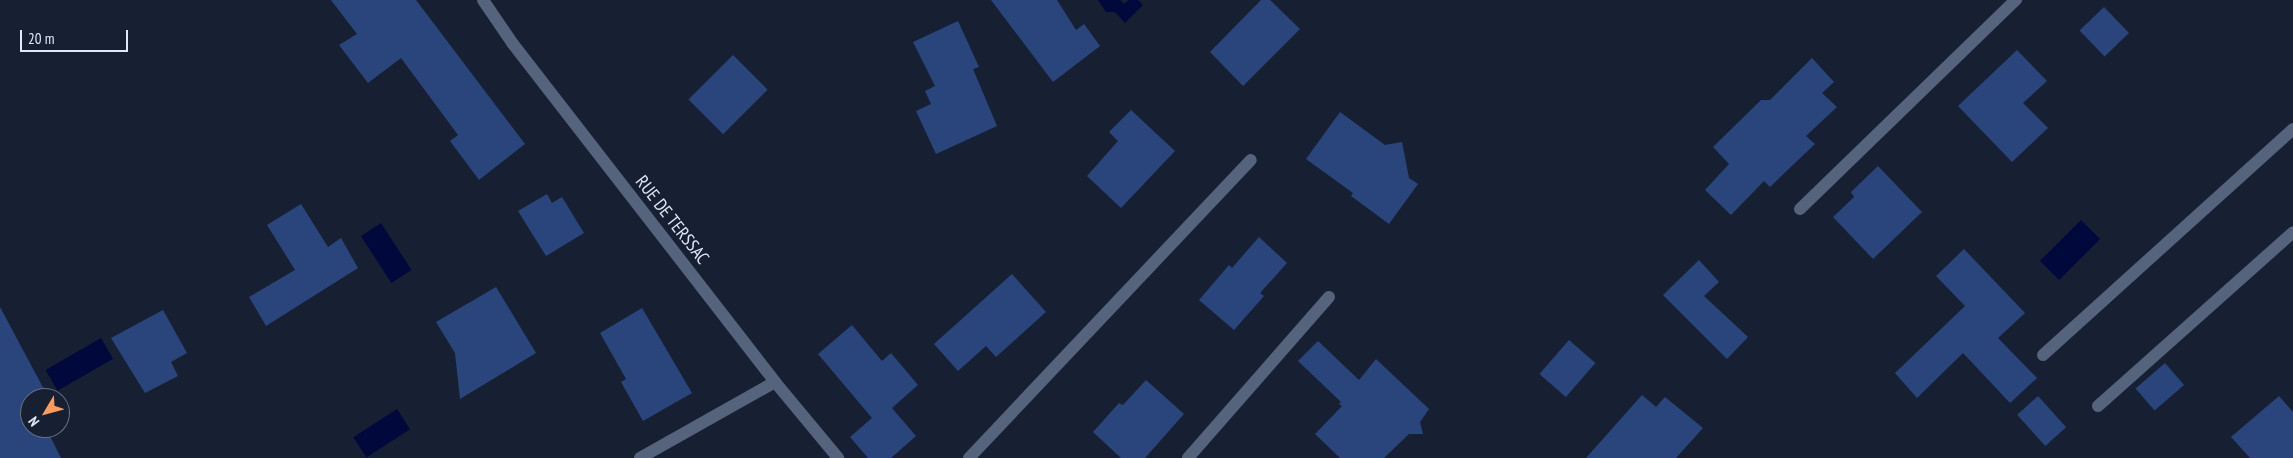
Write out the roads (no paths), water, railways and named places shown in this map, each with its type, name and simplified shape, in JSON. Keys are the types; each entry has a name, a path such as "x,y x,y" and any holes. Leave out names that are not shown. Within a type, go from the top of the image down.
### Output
{"street":[{"name":"RUE DE TERSSAC","path":"483,0 513,44 775,382 838,458"},
{"path":"1800,209 2016,0"},
{"path":"2043,355 2293,129"},
{"path":"969,458 1252,160"},
{"path":"2098,406 2293,232"},
{"path":"1188,458 1329,297"},
{"path":"640,458 775,382"}]}
